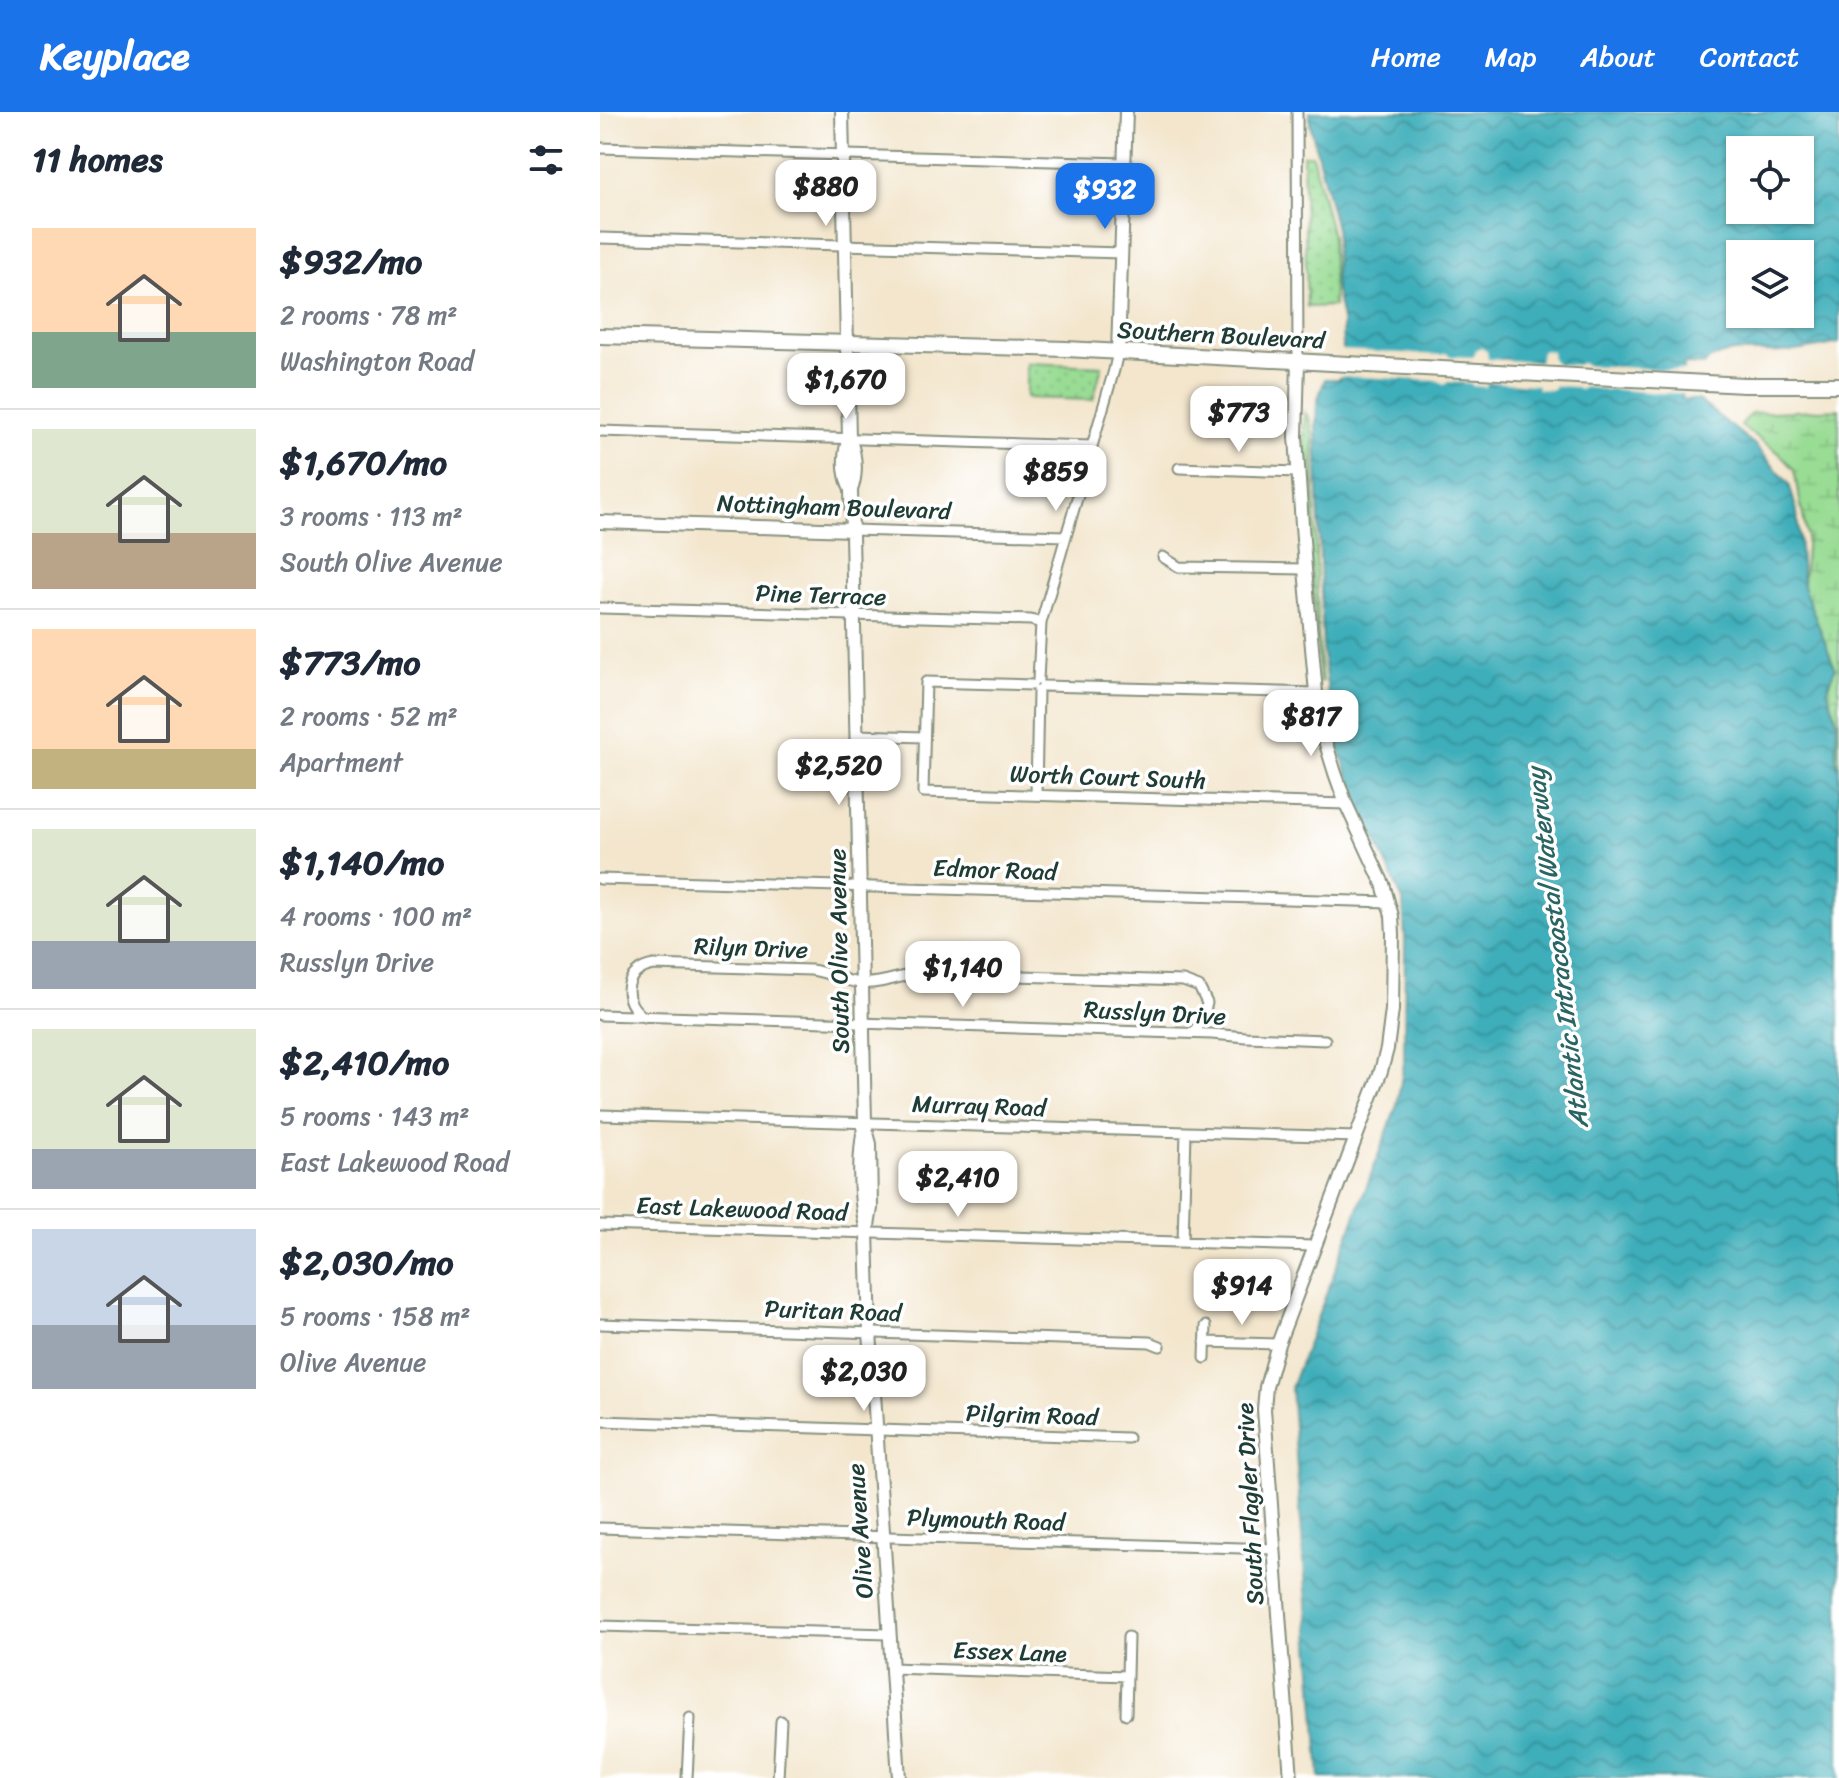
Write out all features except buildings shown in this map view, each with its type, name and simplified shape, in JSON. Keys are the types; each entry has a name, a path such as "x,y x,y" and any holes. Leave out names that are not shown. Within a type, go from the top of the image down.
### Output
{"main road":[{"name":"Southern Boulevard","path":"600,336 1118,352 1759,385 1839,385"}],"street":[{"name":"South Olive Avenue","path":"842,112 849,438 845,451 845,478 851,490 865,1122"},
{"path":"1036,795 1041,623 1118,352 1126,112"},
{"name":"South Flagler Drive","path":"1291,1778 1264,1409 1266,1387 1278,1344 1381,1071 1390,1027 1393,934 1389,902 1346,804 1326,744 1316,693 1296,437 1297,112"},
{"path":"600,148 1125,163"},
{"path":"600,238 1122,253"},
{"path":"600,431 1092,446"},
{"path":"1179,468 1298,472"},
{"name":"Nottingham Boulevard","path":"600,522 1066,536"},
{"path":"1163,557 1179,567 1305,569"},
{"name":"Pine Terrace","path":"600,608 1031,620 1041,623"},
{"path":"856,735 924,737 926,682 1316,693"},
{"name":"Worth Court South","path":"924,737 923,792 1346,804"},
{"name":"Edmor Road","path":"600,879 1389,902"},
{"name":"Rilyn Drive","path":"644,1017 632,1006 628,988 637,972 654,965 811,970 862,983 921,973 1183,981 1199,987 1207,1003 1203,1019 1194,1033"},
{"name":"Russlyn Drive","path":"600,1015 1194,1033 1325,1040"},
{"name":"Murray Road","path":"600,1115 1357,1137"},
{"name":"Olive Avenue","path":"865,1122 870,1144 871,1208 867,1232 870,1332 899,1778"},
{"path":"1183,1242 1186,1132"},
{"name":"East Lakewood Road","path":"600,1225 1315,1246"},
{"name":"Puritan Road","path":"600,1324 1150,1342 1160,1346"},
{"path":"1205,1358 1206,1326"},
{"path":"1205,1342 1278,1344"},
{"name":"Pilgrim Road","path":"600,1421 1128,1438"},
{"name":"Plymouth Road","path":"600,1528 1274,1549"},
{"path":"600,1626 889,1634"},
{"path":"1126,1714 1128,1637"},
{"name":"Essex Lane","path":"891,1668 1127,1676"},
{"path":"687,1778 690,1718"},
{"path":"778,1778 781,1721"}],"green space":[{"path":"1303,155 1312,155 1332,236 1334,306 1307,307"},
{"path":"1026,363 1102,366 1093,400 1026,398"},
{"path":"1839,409 1839,769 1836,759 1837,721 1827,689 1835,668 1803,586 1807,536 1794,470 1779,453 1741,426 1751,413"},
{"path":"1304,412 1309,418 1313,435 1322,682 1319,682 1305,476"}],"water":[{"name":"Atlantic Intracoastal Waterway","path":"1310,112 1839,112 1839,343 1790,351 1730,353 1711,359 1704,365 1684,364 1682,399 1698,400 1755,445 1789,484 1797,512 1803,586 1835,668 1827,689 1837,721 1836,759 1839,769 1839,1778 1320,1778 1291,1388 1397,1105 1404,1063 1403,901 1352,787 1339,748 1323,654 1316,428 1317,402 1325,379 1340,379 1343,350 1342,320 1335,285 1336,229 1310,124"}],"pier":[{"path":"1481,347 1487,351 1488,359 1539,362 1541,352 1546,350 1551,352 1556,364 1687,371 1686,393 1585,387 1580,390 1555,386 1550,390 1538,389 1537,385 1487,382 1486,387 1470,383 1443,384 1439,381 1339,376 1341,350 1446,353 1471,357"}]}
